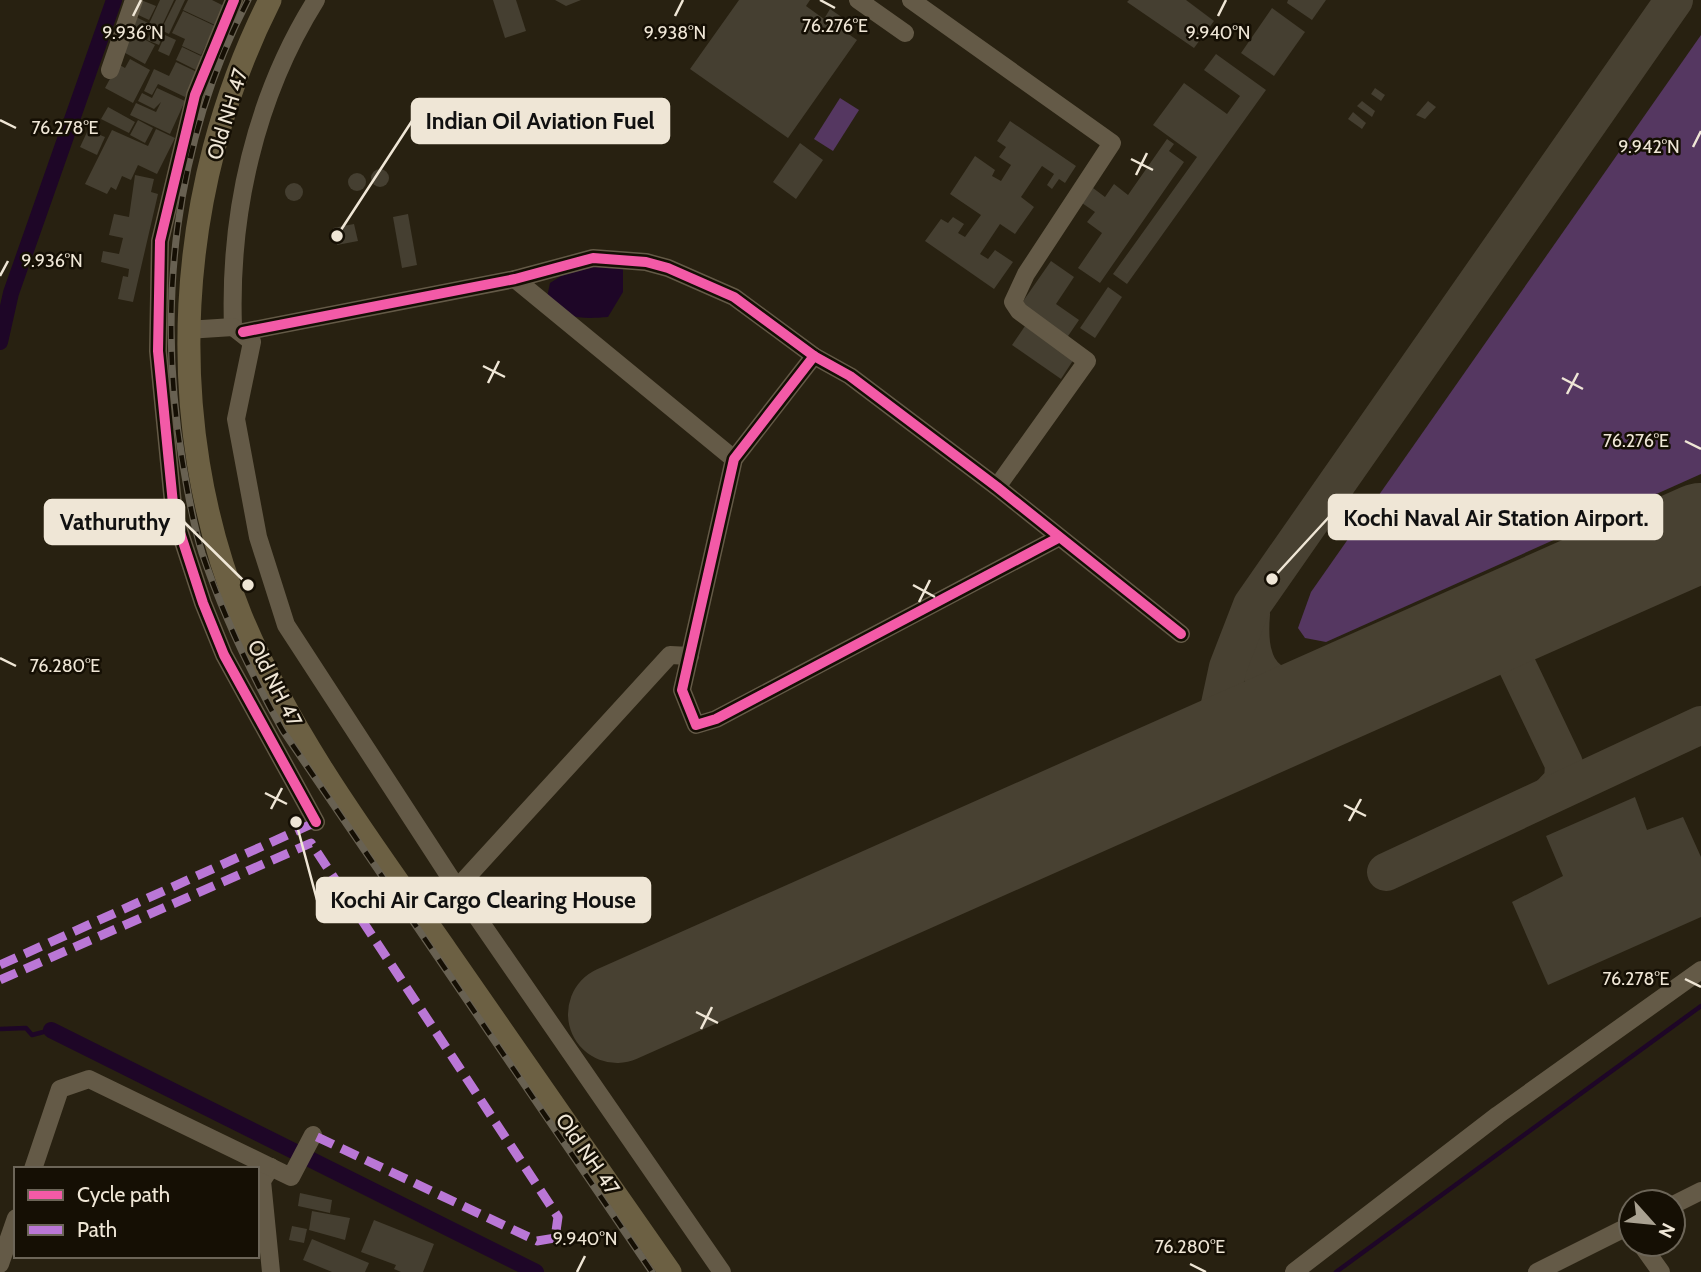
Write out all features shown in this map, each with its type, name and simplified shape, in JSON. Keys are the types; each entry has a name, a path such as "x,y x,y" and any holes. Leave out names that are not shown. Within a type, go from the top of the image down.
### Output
{"main road":[{"name":"Old NH 47","path":"270,0 237,76 213,156 197,237 187,330 192,421 209,518 241,615 285,708 352,817 670,1272"}],"street":[{"path":"110,70 134,0"},
{"path":"234,0 195,95 160,241 158,351 174,514 203,603 224,655 316,822"},
{"path":"316,0 266,99 247,167 232,285 238,329 252,342 236,419 258,537 286,625 457,888 722,1272"},
{"path":"858,0 905,33"},
{"path":"911,0 1112,143 1026,274 1013,302 1019,311 1087,361 997,487"},
{"path":"187,330 238,329 515,279 593,258 657,265 734,297 814,356 850,376 997,487 1181,634"},
{"path":"515,279 734,460"},
{"path":"814,356 734,460 682,690 696,724 716,719 1058,538"},
{"path":"457,888 670,655 690,656"},
{"path":"1294,1272 1499,1115 1701,970"},
{"path":"34,1167 60,1089 89,1079 291,1177 313,1135"},
{"path":"271,1167 262,1181 271,1272"},
{"path":"0,1264 14,1224"},
{"path":"1537,1272 1617,1233"}],"shaded area":[{"path":"1701,35 1701,474 1326,642 1305,638 1298,628 1311,592"},
{"path":"840,98 859,110 833,151 814,139"},
{"path":"597,265 623,268 623,292 608,317 575,317 553,308 546,302 550,283 569,271"}],"building":[{"path":"141,0 156,6 149,20 134,13"},
{"path":"160,0 174,0 159,32 148,26"},
{"path":"176,0 185,0 169,34 161,30"},
{"path":"188,0 212,0 224,6 215,25 183,10"},
{"path":"493,0 516,0 526,31 505,38"},
{"path":"555,0 581,0 566,6"},
{"path":"739,0 810,0 806,6 824,19 830,9 846,20 840,28 857,40 788,138 690,69"},
{"path":"1186,0 1214,21 1194,48 1127,2"},
{"path":"1288,0 1326,0 1312,20 1287,3"},
{"path":"1272,8 1305,32 1274,76 1241,53"},
{"path":"183,11 215,26 201,55 182,46 185,39 172,33"},
{"path":"132,15 148,23 140,37 155,45 145,64 118,49"},
{"path":"152,31 163,36 159,45 147,40"},
{"path":"165,35 176,40 169,56 158,51"},
{"path":"182,47 203,57 196,70 176,60"},
{"path":"1216,54 1266,90 1127,284 1113,274 1197,157 1153,125 1184,83 1227,114 1240,96 1204,70"},
{"path":"130,59 150,70 133,103 105,88 118,64 125,68"},
{"path":"176,62 197,72 185,97 158,84 152,95 144,91 154,69 169,76"},
{"path":"157,88 185,101 170,134 130,115 136,103 156,112 161,102 154,109 138,101 142,93 152,98"},
{"path":"1375,88 1385,95 1381,101 1371,94"},
{"path":"1362,101 1375,111 1372,117 1357,106"},
{"path":"1428,101 1436,107 1425,119 1416,115"},
{"path":"108,107 135,122 129,133 101,119"},
{"path":"1353,112 1366,123 1362,129 1348,119"},
{"path":"138,120 153,128 145,143 130,135"},
{"path":"1010,121 1076,166 1065,183 1059,179 1052,189 1047,185 1054,174 1042,166 1021,197 1034,207 1015,234 1000,224 980,254 988,259 995,250 1013,262 994,289 925,241 941,219 948,223 953,217 964,224 958,233 965,237 981,215 950,194 975,156 995,170 992,176 1001,181 1011,165 999,157 1006,147 997,141"},
{"path":"156,129 175,138 157,174 138,165 131,180 122,176 116,190 111,187 107,194 85,184 112,130 148,146"},
{"path":"88,130 105,137 97,155 80,147"},
{"path":"1167,139 1174,144 1169,151 1184,162 1100,283 1078,268 1102,233 1087,222 1095,212 1082,203 1093,188 1105,197 1114,184 1128,195"},
{"path":"800,143 823,160 796,199 773,182"},
{"path":"380,169 386,172 389,178 386,184 380,187 374,184 371,178 374,172"},
{"path":"357,173 363,176 366,182 363,188 357,191 351,188 348,182 351,176"},
{"path":"135,175 154,179 151,192 158,194 133,302 118,299 123,276 128,277 129,269 101,262 103,251 119,254 123,238 109,235 114,214 129,217"},
{"path":"294,183 300,186 303,192 300,198 294,201 288,198 285,192 288,186"},
{"path":"408,214 417,265 402,268 393,217"},
{"path":"354,224 358,241 337,245 333,228"},
{"path":"1051,261 1074,277 1056,304 1079,320 1066,339 1019,307"},
{"path":"1108,287 1122,297 1095,338 1080,328"},
{"path":"1025,326 1074,359 1061,379 1012,345"},
{"path":"1635,797 1647,830 1683,817 1701,857 1701,917 1548,985 1512,902 1563,876 1546,836"},
{"path":"300,1193 332,1200 330,1213 298,1206"},
{"path":"312,1211 350,1218 345,1240 309,1230"},
{"path":"374,1220 434,1244 423,1272 401,1272 394,1269 396,1265 361,1252"},
{"path":"292,1226 307,1229 304,1243 289,1240"},
{"path":"312,1239 369,1263 365,1272 332,1272 303,1260"}],"waterway":[{"path":"0,342 11,293 114,0"},
{"path":"1336,1272 1701,1006"},
{"path":"0,1029 26,1028 32,1035 51,1030"},
{"path":"51,1030 536,1272"}],"taxiway":[{"path":"1151,776 1192,750 1210,734 1217,718 1228,667 1252,605 1674,0"},
{"path":"1686,538 1701,541"},
{"path":"1251,614 1251,641 1255,661 1264,675 1276,684 1292,689 1310,690 1354,686"},
{"path":"1477,631 1498,638 1511,653 1564,764 1563,781 1550,795"},
{"path":"1386,872 1701,725"}],"runway":[{"path":"617,1014 1701,532"}],"railway":[{"path":"248,0 223,55 203,111 188,169 172,286 171,346 175,406 193,520 202,553 238,644 283,731 652,1272"}],"marked path":[{"path":"0,965 316,822 313,817"},
{"path":"0,980 311,843 558,1217 555,1238 537,1241 313,1135"}],"cycle path":[{"path":"234,0 195,95 160,241 158,351 174,514 203,603 224,655 316,822"},
{"path":"243,332 515,279 593,258 646,262 668,268 734,297 814,356 850,376 997,487 1181,634"},
{"path":"814,356 734,459 682,690 696,725 716,719 1058,538"}],"place":[{"name":"Indian Oil Aviation Fuel","path":"337,236"},
{"name":"Kochi Naval Air Station Airport.","path":"1272,579"},
{"name":"Vathuruthy","path":"248,585"},
{"name":"Kochi Air Cargo Clearing House","path":"296,822"}]}
